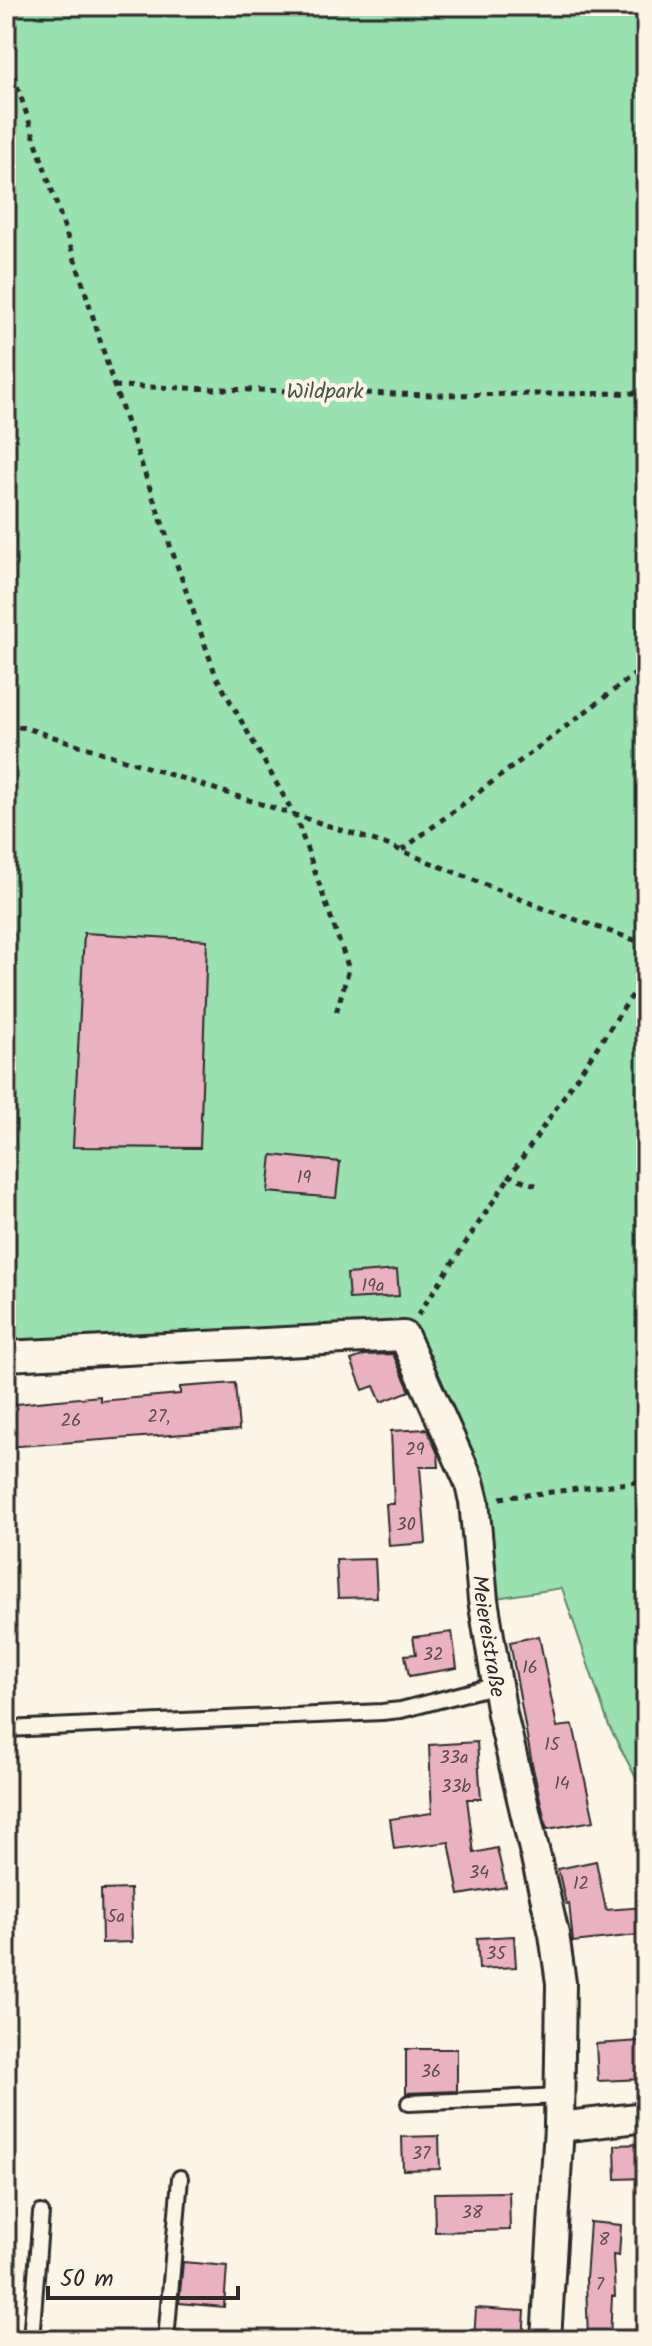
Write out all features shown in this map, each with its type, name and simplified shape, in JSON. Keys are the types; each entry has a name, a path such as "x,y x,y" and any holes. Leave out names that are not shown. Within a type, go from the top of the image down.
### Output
{"street":[{"path":"6,1356 404,1336"},
{"name":"Meiereistraße","path":"404,1336 469,1481 474,1501 483,1600 497,1685 554,1934 561,1983 559,2127 546,2340"},
{"path":"559,2127 646,2117"}],"lane":[{"path":"6,1729 382,1712 497,1685"},
{"path":"409,2103 560,2096"},
{"path":"166,2340 180,2178"},
{"path":"31,2340 41,2213"}],"path":[{"path":"6,52 114,386 216,676 296,818 349,969 336,1013"},
{"path":"114,386 431,395 646,393"},
{"path":"402,851 646,666"},
{"path":"6,725 26,728 402,851 545,909 646,944"},
{"path":"404,1336 646,975"},
{"path":"510,1176 536,1185"},
{"path":"474,1501 646,1481"}],"green space":[{"name":"Wildpark","path":"6,6 646,6 646,1797 609,1726 562,1588 483,1600 474,1501 404,1336 6,1356"}],"building":[{"path":"84,933 207,940 200,1148 73,1147"},
{"path":"272,1155 340,1162 336,1198 268,1192"},
{"path":"397,1270 399,1296 349,1299 347,1274"},
{"path":"393,1354 410,1391 381,1402 374,1386 363,1390 351,1360 365,1355"},
{"path":"235,1383 239,1430 6,1447 6,1405 100,1396 100,1401 180,1394 180,1387"},
{"path":"427,1429 438,1454 439,1467 420,1467 426,1543 389,1546 386,1504 394,1504 391,1431"},
{"path":"375,1559 377,1597 338,1598 336,1560"},
{"path":"452,1632 457,1668 409,1676 405,1655 416,1654 413,1637"},
{"path":"539,1636 557,1727 573,1725 594,1821 547,1829 510,1642"},
{"path":"477,1742 481,1799 467,1799 474,1853 497,1848 506,1887 459,1895 449,1842 394,1849 390,1819 432,1813 429,1745"},
{"path":"596,1861 606,1910 645,1907 646,1934 573,1942 569,1903 566,1904 558,1869"},
{"path":"130,1889 132,1942 102,1943 101,1890"},
{"path":"514,1936 516,1967 479,1969 477,1938"},
{"path":"641,2041 644,2079 598,2081 596,2044"},
{"path":"406,2049 457,2049 457,2091 406,2093"},
{"path":"439,2136 440,2169 403,2170 402,2137"},
{"path":"646,2144 646,2178 616,2179 615,2145"},
{"path":"509,2192 510,2230 435,2232 434,2193"},
{"path":"590,2222 621,2225 619,2256 613,2255 615,2296 612,2296 610,2340 588,2340 586,2279"},
{"path":"183,2262 227,2266 224,2307 179,2303"},
{"path":"476,2308 525,2311 523,2340 474,2340"}]}
